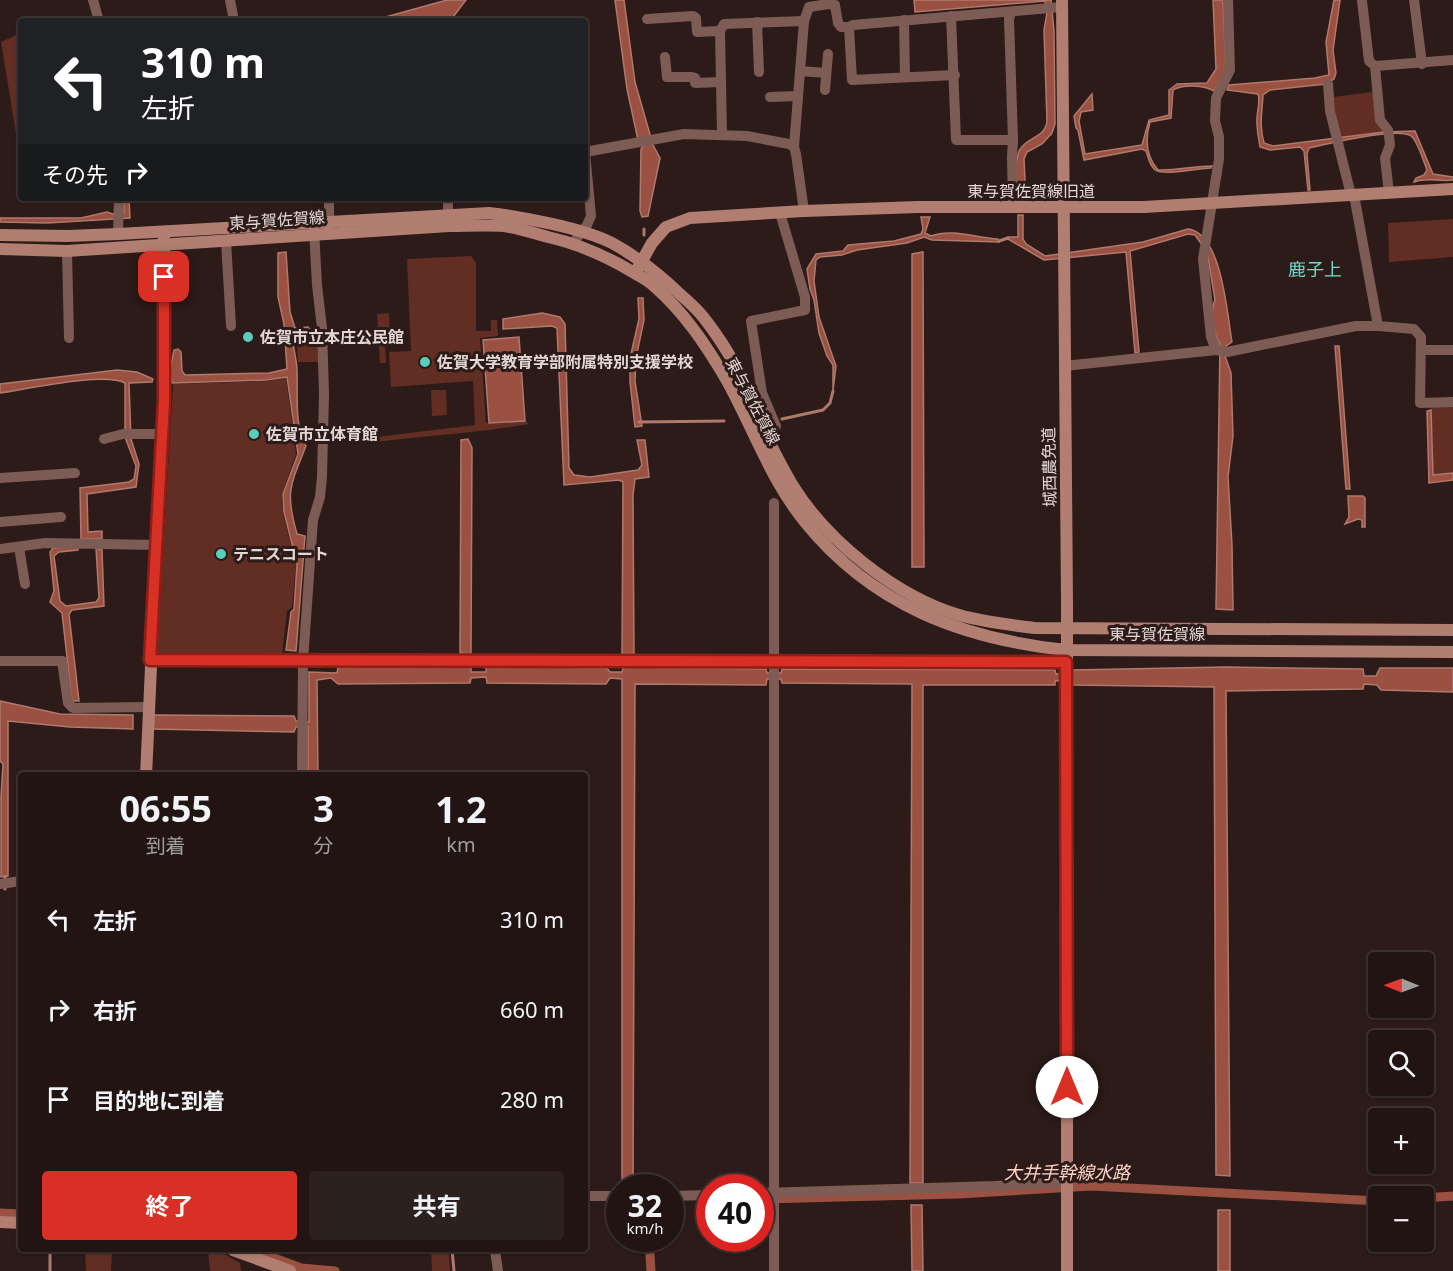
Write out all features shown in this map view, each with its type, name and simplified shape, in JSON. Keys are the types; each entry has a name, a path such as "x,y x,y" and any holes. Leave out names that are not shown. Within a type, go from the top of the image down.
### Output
{"main road":[{"name":"城西農免道","path":"1056,5 1064,208 1067,1271"},
{"name":"東与賀佐賀線旧道","path":"635,273 652,243 666,227 690,218 918,207 1144,207 1453,189"},
{"name":"東与賀佐賀線","path":"0,235 68,236 164,231 314,228 448,214 489,213 507,215 582,233 611,243 642,261 703,316 735,366 764,431 794,486 816,516 840,543 867,565 923,599 958,614 1004,625 1066,629 1453,630"},
{"name":"東与賀佐賀線","path":"329,227 506,226 573,243 605,255 653,284 692,326 726,380 784,494 804,522 845,564 888,596 954,628 1032,647 1066,667 1453,652"},
{"name":"東与賀佐賀線","path":"0,249 67,251 226,241 314,228"},
{"path":"146,772 162,434 165,338 164,231"},
{"path":"0,1222 18,1222"},
{"path":"238,1252 290,1271"}],"street":[{"path":"230,0 233,18"},
{"path":"1221,351 1211,337 1203,251 1219,159 1219,137 1215,121 1216,98 1230,70 1228,0"},
{"path":"1414,0 1422,64"},
{"path":"1362,1 1369,60 1375,66 1380,120 1388,133 1390,145 1385,158 1389,193"},
{"path":"93,2 98,18"},
{"path":"804,211 800,169 794,147 805,3 835,5 838,23 841,27 951,16 1011,13 1056,5"},
{"path":"1011,13 1009,19 1014,140 1011,157 1013,208"},
{"path":"647,19 693,16 696,18 697,32 720,31"},
{"path":"951,16 956,140 1014,140"},
{"path":"904,20 905,77"},
{"path":"722,134 720,31 724,24 804,21"},
{"path":"757,22 759,72"},
{"path":"849,27 852,80 955,75"},
{"path":"825,90 828,54"},
{"path":"665,57 667,77 692,77 695,83 720,82"},
{"path":"1375,66 1453,60"},
{"path":"800,71 826,73"},
{"path":"1328,84 1330,111 1353,195 1378,326"},
{"path":"770,97 798,96"},
{"path":"588,152 684,134 722,134 766,139 794,147"},
{"path":"573,243 582,233 591,216 588,184"},
{"path":"118,234 119,201"},
{"path":"329,201 329,227"},
{"path":"448,201 448,214"},
{"path":"764,431 776,426 762,393 751,321 805,310 805,297 780,213"},
{"path":"302,772 303,661 312,530 322,477 324,394 322,328 314,228"},
{"path":"226,241 231,326"},
{"path":"67,251 69,338"},
{"path":"1064,366 1221,351 1356,326 1414,329 1421,337 1426,350 1420,403 1453,402"},
{"path":"1426,350 1453,351"},
{"path":"104,439 128,434 162,434"},
{"path":"0,478 75,473"},
{"path":"774,503 774,1174"},
{"path":"0,522 61,517"},
{"path":"0,549 45,543 157,545"},
{"path":"19,547 25,584"},
{"path":"150,660 774,671 1066,667"},
{"path":"0,661 62,661 68,703 76,707 148,707"},
{"path":"3,883 18,881"},
{"path":"774,1197 994,1186 1067,1188"},
{"path":"588,1196 606,1196"},
{"path":"495,1252 498,1271"},
{"path":"774,1252 774,1271"}],"shaded area":[{"path":"447,0 466,0 453,17 382,18"},
{"path":"615,0 624,0 635,82 653,145 660,158 648,216 642,217 640,211 641,149 644,145 638,140 627,89"},
{"path":"914,0 1051,0 1054,31 1055,124 1052,133 1042,144 1027,152 1024,159 1026,200 1018,201 1017,159 1021,148 1043,131 1047,122 1044,30 1047,13 1045,1 915,12"},
{"path":"1213,0 1223,0 1226,71 1214,91 1194,86 1173,90 1171,118 1150,122 1147,135 1149,153 1158,170 1212,166 1211,168 1158,171 1152,167 1146,151 1142,149 1084,160 1074,116 1092,94 1093,110 1081,112 1079,121 1085,154 1142,145 1149,120 1169,115 1169,90 1177,84 1207,83 1216,69"},
{"path":"1334,0 1340,0 1333,50 1336,73 1334,79 1326,84 1270,90 1263,95 1261,125 1264,143 1273,146 1384,132 1415,131 1433,174 1453,177 1453,180 1414,182 1427,170 1416,142 1411,136 1404,134 1362,137 1309,148 1307,154 1310,190 1308,190 1304,151 1300,147 1270,150 1260,147 1257,126 1258,94 1227,90 1229,85 1329,75 1326,42"},
{"path":"18,34 18,146 1,42"},
{"path":"1373,92 1384,133 1340,140 1333,97"},
{"path":"124,201 129,201 130,218 47,223 0,222 0,218 81,218 107,212 124,213"},
{"path":"1018,215 1023,215 1023,239 1026,244 1045,256 1143,242 1188,229 1199,234 1209,244 1221,276 1232,342 1226,346 1225,356 1231,373 1233,436 1228,477 1233,610 1216,609 1220,344 1213,322 1215,300 1207,252 1195,235 1188,234 1130,251 1139,352 1135,353 1126,252 1044,260 1008,239 1008,237 1018,237"},
{"path":"921,217 930,217 925,233 931,236 956,233 998,239 999,242 932,240 924,237 907,243 857,250 842,255 820,257 816,260 814,281 819,317 836,366 833,391 833,365 827,356 819,333 807,269 816,254 843,251 848,245 894,241 921,234 923,229"},
{"path":"1453,219 1453,257 1389,262 1388,223"},
{"path":"286,252 290,312 295,328 308,327 312,332 293,342 297,367 298,419 306,446 293,480 290,498 297,534 305,536 296,651 286,650 291,612 294,609 297,564 284,512 283,494 298,454 287,377 266,380 172,383 170,371 174,350 178,349 181,352 182,371 185,375 269,373 287,369 284,324 278,297 278,253"},
{"path":"923,252 924,567 912,567 912,254"},
{"path":"471,256 476,263 476,331 491,331 491,320 497,320 498,336 480,338 486,423 525,421 529,424 368,443 368,438 475,425 473,381 391,387 389,352 411,351 407,259"},
{"path":"638,298 643,298 644,320 636,358 635,381 642,426 635,427 630,358 639,319"},
{"path":"389,313 390,340 385,341 386,363 380,363 377,314"},
{"path":"542,313 560,317 565,324 569,468 574,475 590,477 638,470 642,465 637,440 645,440 649,477 635,479 633,495 634,654 622,654 623,482 619,480 564,485 557,328 552,326 503,329 503,319"},
{"path":"319,332 319,362 298,362 297,343"},
{"path":"519,337 525,421 489,423 483,340"},
{"path":"1335,346 1339,346 1350,489 1346,489"},
{"path":"117,370 137,372 153,379 152,382 129,383 131,439 139,464 136,487 87,494 88,532 102,531 102,539 81,539 80,488 129,482 134,479 136,466 125,437 125,383 115,380 83,380 0,393 0,384"},
{"path":"286,378 296,454 282,494 283,514 296,564 292,607 287,611 282,655 157,655 173,384 268,381"},
{"path":"431,390 446,390 447,415 432,416"},
{"path":"1453,404 1453,473 1433,475 1431,405"},
{"path":"1431,410 1433,475 1453,473 1453,480 1429,483 1427,411"},
{"path":"468,439 472,448 471,654 460,653 461,440"},
{"path":"1348,496 1365,498 1365,527 1362,527 1362,520 1358,519 1345,524 1349,517"},
{"path":"78,547 78,550 59,552 54,556 60,601 66,606 96,602 99,598 96,548 102,550 104,606 72,610 69,614 79,701 72,701 62,613 50,602 54,591 50,552 53,548"},
{"path":"486,666 607,668 610,672 622,672 623,668 629,667 766,669 767,673 781,673 782,669 1055,670 1056,674 1073,674 1073,670 1225,667 1363,669 1364,676 1376,676 1380,668 1453,668 1453,692 1381,690 1377,685 1364,684 1363,689 1226,691 1230,1176 1216,1175 1214,687 1073,685 1073,680 1055,681 1055,685 923,685 923,1183 910,1183 912,684 782,683 781,679 767,679 766,685 635,684 633,1174 622,1174 622,679 610,678 606,684 487,683 486,677 471,678 470,683 338,684 331,678 317,680 318,772 308,772 308,727 296,727 294,732 153,729 154,715 294,716 296,721 309,722 309,672 337,673 338,667 471,667 471,672 486,672"},
{"path":"0,701 60,714 133,715 133,729 70,727 8,721 8,876 1,877 3,764 0,761"},
{"path":"911,1205 922,1205 923,1271 912,1271"},
{"path":"1218,1210 1230,1210 1230,1271 1218,1271"},
{"path":"85,1252 112,1252 111,1271 86,1271"},
{"path":"208,1252 221,1252 240,1263 241,1271 210,1271"},
{"path":"431,1252 449,1252 450,1271 432,1271"}],"waterway":[{"path":"644,229 644,235"},
{"path":"999,241 1008,238"},
{"path":"782,419 823,410 830,403 833,391"},
{"path":"639,422 724,421"},
{"path":"5,876 5,889"},
{"name":"大井手幹線水路","path":"774,1199 958,1194 1091,1186 1368,1200"},
{"path":"1434,1197 1453,1196"},
{"name":"大井手幹線水路","path":"0,1213 18,1214"},
{"path":"50,1252 50,1271"},
{"name":"大井手幹線水路","path":"258,1252 301,1268 335,1271"},
{"path":"452,1252 454,1271"},
{"name":"大井手幹線水路","path":"650,1252 651,1271"}],"place":[{"name":"佐賀市立本庄公民館","path":"248,337"},
{"name":"佐賀大学教育学部附属特別支援学校","path":"425,362"},
{"name":"佐賀市立体育館","path":"254,434"},
{"name":"テニスコート","path":"221,554"}],"district":[{"name":"鹿子上","path":"1315,270"}],"route":[{"path":"164,277 164,401 150,660 1066,662 1067,1087"}]}
